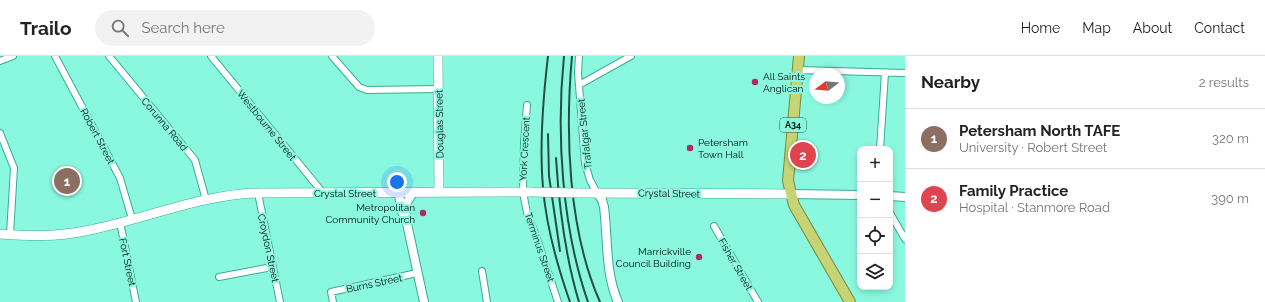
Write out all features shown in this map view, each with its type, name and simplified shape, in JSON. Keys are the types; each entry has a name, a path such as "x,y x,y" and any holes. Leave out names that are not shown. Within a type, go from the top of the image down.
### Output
{"highway":[{"name":"A34","path":"799,56 788,181 790,194 794,205 850,302"}],"main road":[{"name":"Douglas Street","path":"438,56 439,192"},
{"name":"Crystal Street","path":"0,234 36,237 86,231 206,200 231,195 258,193 526,192 790,194"}],"street":[{"path":"0,61 13,56"},
{"name":"Robert Street","path":"55,56 120,178 132,219"},
{"name":"Corunna Road","path":"109,56 195,160 206,200"},
{"name":"Westbourne Street","path":"210,56 323,193"},
{"path":"332,56 360,87 367,90 438,89"},
{"name":"Trafalgar Street","path":"579,56 579,85 585,163 590,180 602,200 604,208 608,263 614,292 618,302"},
{"path":"579,85 631,56"},
{"path":"798,70 905,73"},
{"path":"880,146 885,72"},
{"name":"York Crescent","path":"526,192 524,143 527,105"},
{"path":"0,133 14,168 10,234"},
{"name":"Terminus Street","path":"526,192 527,212 558,302"},
{"name":"Croydon Street","path":"258,193 280,302"},
{"path":"399,193 401,210 406,219 424,302"},
{"path":"406,219 408,202 413,193"},
{"path":"790,194 857,195"},
{"path":"893,196 905,197"},
{"path":"893,218 905,239"},
{"name":"Fort Street","path":"120,222 136,302"},
{"name":"Fisher Street","path":"714,226 758,302"},
{"path":"219,277 272,268"},
{"path":"482,271 487,302"},
{"name":"Burns Street","path":"333,302 331,292 418,273"}],"railway":[{"path":"548,56 542,122 541,154 544,202 553,245 570,302"},
{"path":"564,56 561,117 563,180 572,243 588,302"},
{"path":"572,56 569,117 571,181 581,244 589,274 600,302"},
{"path":"548,134 549,176 560,251"},
{"path":"556,158 563,231 579,302"}],"place":[{"name":"All Saints Anglican","path":"755,82"},
{"name":"Petersham Town Hall","path":"690,148"},
{"name":"Family Practice","path":"803,155"},
{"name":"Petersham North TAFE","path":"67,181"},
{"name":"Metropolitan Community Church","path":"423,213"},
{"name":"Marrickville Council Building","path":"699,257"}]}
